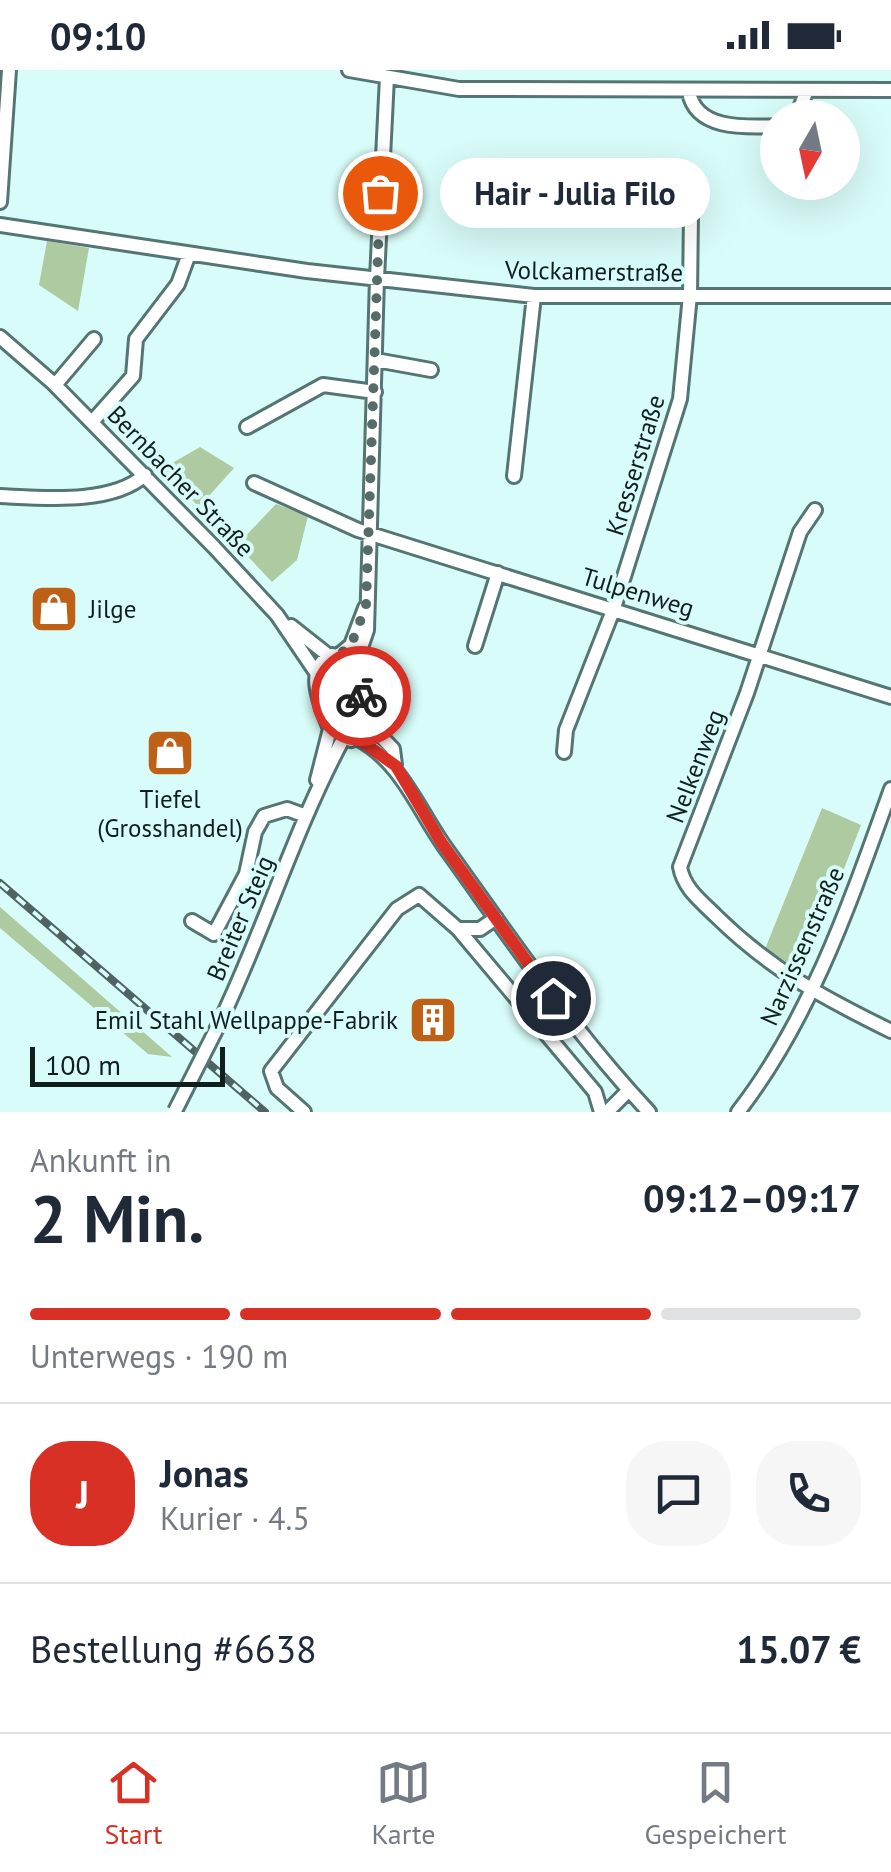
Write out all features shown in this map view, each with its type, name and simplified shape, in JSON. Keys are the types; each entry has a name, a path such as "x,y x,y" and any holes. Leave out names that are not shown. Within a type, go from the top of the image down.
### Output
{"street":[{"path":"0,202 9,70"},
{"path":"348,70 388,77 423,77 460,89 891,90"},
{"path":"388,77 377,278 368,630 354,668 365,720 392,748 396,766 441,842 553,998 649,1112"},
{"path":"803,100 807,90"},
{"path":"689,92 695,110 715,122 760,125"},
{"name":"Kresserstraße","path":"564,752 566,730 614,608 680,399 690,295 691,213 682,182"},
{"name":"Volckamerstraße","path":"0,223 189,254 534,296 891,296"},
{"path":"92,422 133,376 136,339 178,284 189,254"},
{"path":"514,476 534,296"},
{"name":"Bernbacher Straße","path":"0,337 146,475 277,615 315,671 330,729"},
{"path":"55,385 94,339"},
{"path":"376,360 431,370"},
{"path":"247,426 323,385 376,392"},
{"path":"0,496 103,493 136,483 146,475"},
{"name":"Tulpenweg","path":"254,483 288,502 370,534 891,697"},
{"name":"Nelkenweg","path":"815,510 800,532 760,653 680,867 689,890 768,964 810,992 891,1031"},
{"path":"474,646 498,573"},
{"path":"315,671 351,645 366,606"},
{"path":"277,615 354,668"},
{"name":"Breiter Steig","path":"175,1111 252,954 315,793 365,720"},
{"path":"315,793 330,729 396,766"},
{"name":"Narzissenstraße","path":"738,1112 764,1079 810,992 888,805 891,789"},
{"path":"192,921 214,934 264,816 288,809 306,816"},
{"path":"304,1112 277,1088 270,1071 396,909 419,895 458,929 595,1092 604,1112 629,1090"},
{"path":"458,929 480,928 496,918"}],"green space":[{"path":"47,241 89,248 78,311 39,285"},
{"path":"200,447 234,468 199,507 162,469"},
{"path":"276,504 308,516 297,560 272,582 237,545"},
{"path":"822,808 861,825 811,954 793,966 765,949"},
{"path":"0,907 172,1057 148,1054 0,928"}],"railway":[{"path":"0,883 265,1112"}],"way so far":[{"path":"361,696 354,668 339,655 351,645 366,606 380,193"}],"place":[{"name":"Hair - Julia Filo","path":"380,193"},
{"name":"Jilge","path":"54,609"},
{"name":"Tiefel (Grosshandel)","path":"170,753"},
{"name":"Emil Stahl Wellpappe-Fabrik","path":"433,1020"}],"route":[{"path":"361,696 365,720 364,730 357,738 396,766 441,842 553,998"}]}
